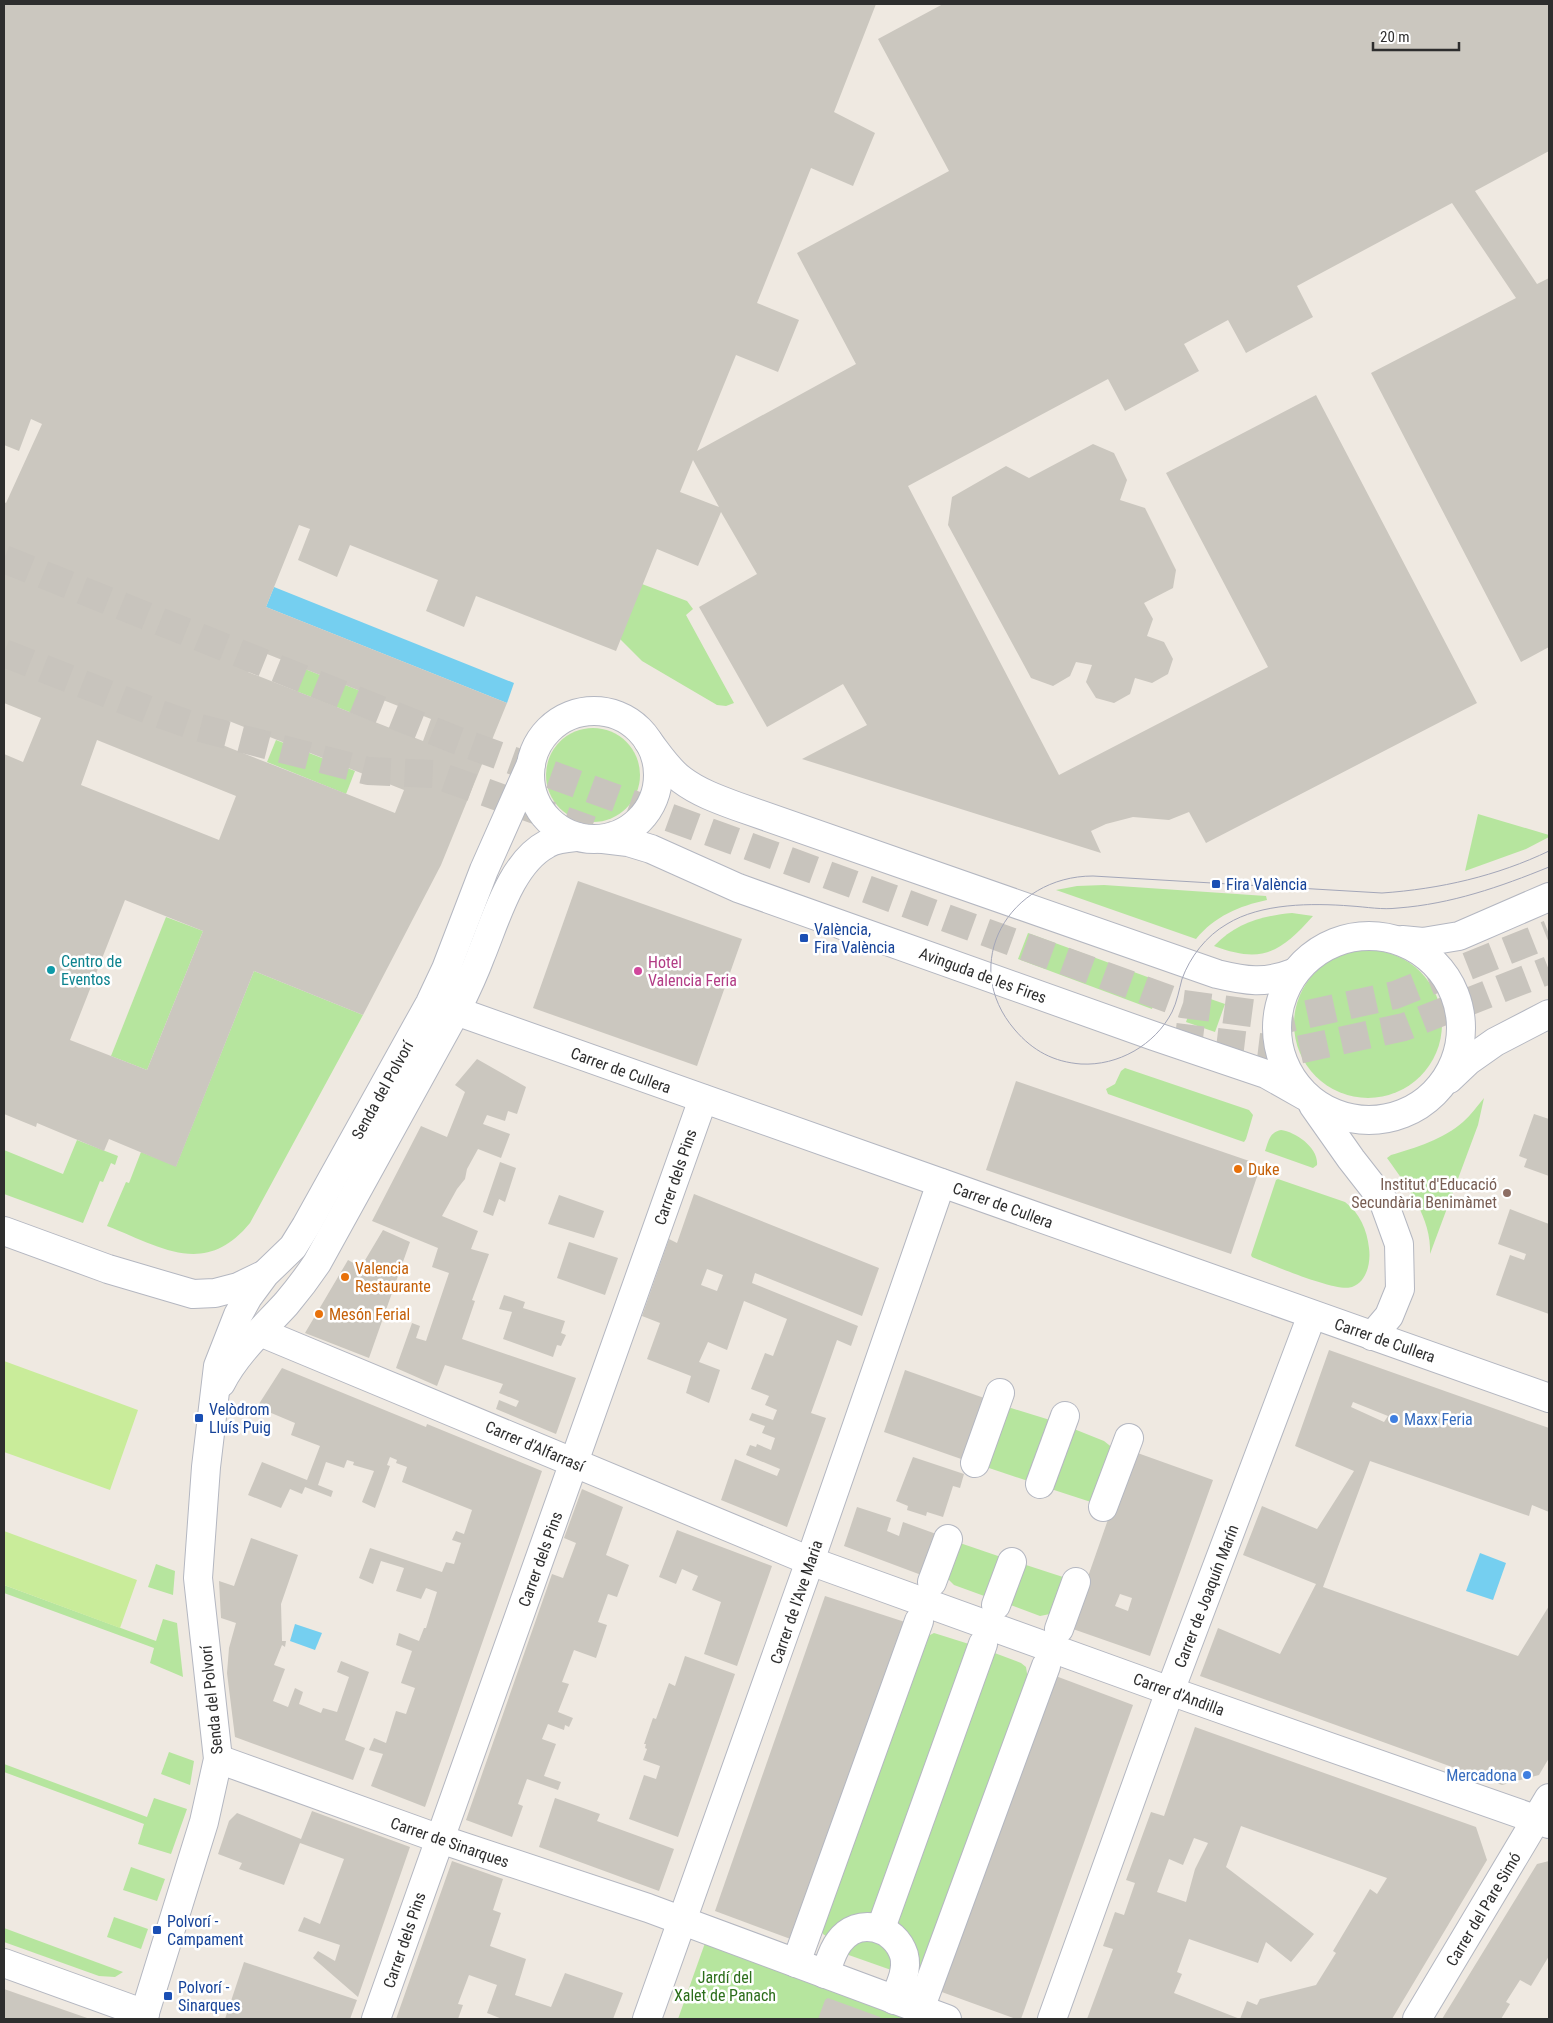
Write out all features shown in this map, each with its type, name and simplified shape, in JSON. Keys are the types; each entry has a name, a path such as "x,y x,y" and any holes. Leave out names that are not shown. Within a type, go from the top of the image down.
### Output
{"street":[{"path":"648,741 656,759 658,778 654,798 644,816 622,834 590,838 558,828 547,819 539,808 530,782 530,764 542,737 558,721 577,713 594,711 619,716 636,726 648,741 667,766 680,779 704,794 1218,974 1246,981 1278,979 1293,973"},
{"name":"Senda del Polvorí","path":"144,2017 204,1822 218,1759 198,1578 206,1468 218,1366 225,1344 248,1297 265,1274 293,1247 306,1226 430,1003 446,969 484,870 530,764"},
{"name":"Senda del Polvorí","path":"213,1402 226,1372 298,1290 317,1263 456,1011 473,976 504,896 512,882 536,851 548,843 590,838"},
{"name":"Avinguda de les Fires","path":"590,838 628,842 651,849 738,888 1266,1074 1309,1100 1345,1118 1370,1121 1395,1117 1418,1107 1437,1090"},
{"path":"1372,1336 1390,1316 1400,1289 1399,1244 1383,1200 1289,1076 1279,1053 1276,1028 1279,1003 1284,989 1293,973 1316,952 1335,942 1356,937 1423,942 1459,936 1549,897"},
{"path":"1398,940 1423,951 1441,969 1455,992 1462,1019 1460,1044 1452,1068 1437,1090"},
{"name":"Carrer de Cullera","path":"456,1011 1549,1398"},
{"path":"1437,1090 1468,1061 1495,1042 1549,1014"},
{"name":"Carrer dels Pins","path":"376,2019 703,1099"},
{"name":"Carrer de l'Ave Maria","path":"647,2019 810,1561 941,1183"},
{"path":"4,1231 108,1268 193,1294 215,1293 238,1288 265,1274"},
{"name":"Carrer de Joaquín Marín","path":"1052,2019 1170,1691 1312,1314"},
{"name":"Carrer d'Alfarrasí","path":"260,1332 810,1561"},
{"path":"975,1463 1000,1393"},
{"path":"1040,1484 1065,1416"},
{"path":"1103,1507 1128,1438"},
{"path":"932,1582 948,1539"},
{"name":"Carrer d'Andilla","path":"810,1561 1170,1691 1545,1814"},
{"path":"996,1605 1012,1562"},
{"path":"1059,1629 1076,1582"},
{"path":"796,1963 919,1621"},
{"path":"881,1928 983,1644"},
{"path":"920,2009 1046,1666"},
{"name":"Carrer de Sinarques","path":"218,1759 440,1839 648,1908 947,2019"},
{"name":"Carrer del Pare Simó","path":"1417,2019 1545,1814"},
{"path":"825,1974 840,1940 850,1932 859,1929 881,1928 890,1935 904,1955 904,1974 894,2000"},
{"path":"4,1962 144,2017"}],"green space":[{"path":"642,584 687,601 693,609 686,615 734,703 726,706 717,705 642,661 620,639"},
{"path":"305,669 383,700 375,722 296,691"},
{"path":"593,728 611,732 626,742 636,757 640,775 636,793 626,808 611,818 593,822 575,818 560,808 550,793 546,775 550,757 560,742 575,732"},
{"path":"276,740 355,771 346,794 267,762"},
{"path":"1478,814 1549,835 1549,837 1526,849 1465,871"},
{"path":"1104,885 1266,896 1267,900 1247,905 1228,913 1211,924 1196,939 1056,890 1077,886"},
{"path":"1292,913 1313,916 1290,939 1269,952 1245,954 1214,946 1240,926 1270,916"},
{"path":"166,917 203,931 147,1070 111,1056"},
{"path":"1028,933 1161,982 1152,1009 1018,959"},
{"path":"1368,950 1396,956 1420,972 1436,996 1442,1024 1436,1052 1420,1076 1396,1092 1368,1098 1340,1092 1316,1076 1300,1052 1294,1024 1300,996 1316,972 1340,956"},
{"path":"254,971 363,1015 250,1223 233,1240 216,1250 199,1254 164,1249 107,1226 126,1182 129,1183 141,1152 176,1166"},
{"path":"1196,994 1225,1004 1215,1032 1186,1022"},
{"path":"1125,1068 1249,1110 1253,1115 1246,1139 1244,1142 1108,1094 1106,1089 1115,1084 1121,1071"},
{"path":"1484,1098 1478,1125 1430,1254 1430,1241 1423,1215 1410,1191 1387,1158 1447,1133 1466,1119"},
{"path":"1281,1130 1300,1137 1314,1153 1317,1165 1313,1168 1265,1151 1272,1135"},
{"path":"77,1140 118,1156 115,1165 111,1163 103,1182 100,1181 83,1223 4,1194 4,1150 63,1174"},
{"path":"1278,1179 1345,1202 1355,1211 1368,1241 1367,1271 1361,1281 1352,1287 1333,1286 1303,1277 1252,1257 1251,1255 1276,1180"},
{"path":"4,1361 138,1410 110,1490 4,1452"},
{"path":"1011,1408 1050,1420 1028,1481 983,1466 1005,1409"},
{"path":"1074,1429 1104,1441 1114,1449 1097,1504 1051,1489"},
{"path":"4,1531 137,1580 120,1628 4,1585"},
{"path":"957,1542 1001,1557 987,1597 954,1585 947,1578"},
{"path":"156,1564 175,1571 173,1595 148,1587"},
{"path":"1023,1564 1066,1578 1050,1614 1040,1616 1008,1604"},
{"path":"4,1585 156,1641 163,1619 177,1623 183,1677 150,1663 154,1648 4,1593"},
{"path":"934,1633 969,1644 872,1917 826,1936 821,1929 928,1636"},
{"path":"992,1652 1021,1663 1026,1667 1028,1680 922,1969 917,1969 894,1926"},
{"path":"169,1752 194,1761 190,1785 161,1774"},
{"path":"4,1764 147,1817 154,1798 187,1809 171,1854 138,1844 144,1824 4,1772"},
{"path":"131,1867 165,1879 157,1901 123,1890"},
{"path":"114,1917 148,1929 141,1949 107,1937"},
{"path":"4,1928 123,1972 115,1977 99,1976 4,1942"},
{"path":"859,1937 888,1943 894,1971 843,1953"},
{"name":"Jardí del Xalet de Panach","path":"705,1943 924,2019 678,2019"}],"water":[{"path":"274,587 514,683 507,703 266,607"},
{"path":"1480,1553 1506,1563 1493,1600 1466,1591"},
{"path":"295,1624 322,1633 315,1650 290,1641"}],"building":[{"path":"4,4 876,4 834,112 875,133 853,186 811,168 757,303 799,320 778,372 736,355 697,451 856,364 797,253 949,171 878,39 943,4 1549,4 1549,151 1475,191 1537,284 1549,278 1549,647 1521,662 1371,373 1516,298 1452,203 1297,286 1313,317 1246,353 1228,320 1184,344 1199,371 1125,411 1108,379 908,486 1059,775 1268,667 1166,473 1316,395 1477,703 1206,843 1189,812 1169,820 1133,817 1106,824 1091,831 1101,853 802,759 867,725 843,684 767,727 699,607 757,574 721,512 698,566 657,549 616,651 476,596 464,627 426,611 438,580 350,545 337,577 298,560 310,529 299,525 266,607 507,703 441,865 363,1015 254,971 176,1167 109,1139 104,1151 37,1123 36,1127 4,1114 4,754 23,762 41,718 4,703 4,502 6,503 42,424 31,419 19,451 4,445","holes":["693,460 719,507 680,492","257,650 431,719 423,741 248,672","229,721 404,790 395,813 220,744","97,740 236,796 219,840 81,785","125,900 203,931 147,1070 70,1040"]},
{"path":"1093,444 1114,453 1127,480 1120,500 1145,508 1176,570 1173,588 1144,603 1153,619 1147,636 1164,642 1173,659 1168,674 1152,683 1135,678 1130,694 1114,703 1096,698 1086,682 1092,665 1076,662 1070,676 1053,686 1031,678 948,525 952,497 1006,466 1029,478"},
{"name":"Hotel Valencia Feria","path":"578,881 742,939 697,1066 533,1008"},
{"path":"477,1059 526,1087 517,1114 508,1111 505,1121 487,1115 483,1124 510,1134 501,1158 478,1149 467,1169 465,1179 457,1189 442,1216 478,1231 471,1249 489,1254 472,1300 475,1301 462,1339 576,1378 556,1434 496,1409 499,1400 516,1407 519,1401 499,1393 503,1384 445,1365 437,1386 396,1368 412,1323 420,1326 416,1338 426,1341 449,1273 432,1267 438,1248 372,1221 421,1126 447,1137 465,1092 455,1085"},
{"path":"1016,1081 1261,1165 1231,1254 986,1170"},
{"path":"1534,1114 1549,1119 1549,1176 1524,1167 1527,1159 1519,1156"},
{"path":"500,1162 516,1168 505,1202 499,1199 493,1216 483,1212"},
{"path":"694,1194 879,1268 862,1316 755,1273 752,1283 858,1326 851,1346 837,1340 811,1413 826,1418 787,1527 721,1500 735,1459 777,1476 780,1469 746,1455 750,1445 756,1447 757,1444 771,1450 775,1438 762,1433 765,1426 749,1420 752,1413 773,1420 777,1410 765,1405 769,1396 751,1389 765,1353 773,1356 787,1319 744,1301 727,1350 708,1342 699,1362 720,1370 709,1403 686,1393 691,1376 647,1359 660,1323 642,1316 669,1239 677,1243","holes":["707,1269 723,1275 717,1291 701,1285"]},
{"path":"559,1195 604,1211 594,1238 548,1224"},
{"path":"1510,1209 1549,1224 1549,1314 1496,1295 1510,1255 1524,1260 1526,1254 1498,1244"},
{"path":"383,1230 410,1242 369,1358 305,1333 348,1260 361,1267"},
{"path":"569,1242 618,1258 605,1295 557,1278"},
{"path":"504,1295 525,1302 523,1308 565,1321 561,1333 566,1335 561,1346 557,1345 553,1357 503,1339 512,1312 499,1309"},
{"path":"1329,1350 1549,1428 1549,1512 1532,1505 1529,1516 1370,1461 1323,1587 1518,1656 1549,1606 1549,1758 1539,1775 1502,1785 1200,1676 1218,1628 1280,1654 1316,1584 1243,1555 1262,1506 1317,1529 1354,1471 1295,1446","holes":["1353,1402 1388,1416 1384,1422 1351,1407"]},
{"path":"282,1368 426,1427 427,1424 542,1471 425,1807 371,1786 383,1754 369,1750 374,1738 386,1743 396,1711 406,1714 415,1688 401,1683 412,1651 396,1645 399,1633 419,1641 424,1628 426,1628 437,1592 426,1588 421,1599 396,1591 404,1568 381,1561 373,1584 359,1578 370,1548 442,1572 446,1562 454,1564 461,1543 452,1540 456,1531 464,1534 472,1510 402,1482 407,1467 396,1463 397,1460 390,1457 387,1465 390,1466 375,1508 362,1502 374,1471 353,1465 354,1462 347,1460 344,1468 326,1462 318,1485 333,1491 331,1497 305,1487 302,1494 290,1489 281,1508 248,1495 262,1462 307,1480 320,1446 291,1435 295,1423 257,1407"},
{"path":"905,1370 987,1399 964,1460 884,1432"},
{"path":"1132,1451 1213,1480 1150,1656 1070,1628","holes":["1120,1594 1132,1598 1128,1611 1115,1606"]},
{"path":"913,1457 964,1474 960,1488 953,1486 943,1517 927,1512 926,1516 907,1510 908,1506 896,1501"},
{"path":"582,1489 623,1507 606,1555 629,1565 617,1597 608,1594 598,1622 607,1625 596,1658 574,1650 562,1682 569,1684 558,1712 573,1718 569,1727 565,1725 564,1730 548,1724 542,1739 556,1744 544,1776 561,1782 558,1790 527,1779 518,1804 523,1806 512,1837 466,1820 552,1574 563,1578 576,1543 564,1538"},
{"path":"857,1507 891,1518 887,1531 899,1536 903,1522 939,1535 924,1576 844,1546"},
{"path":"677,1530 772,1566 737,1666 704,1654 721,1602 692,1590 698,1576 682,1569 676,1584 659,1577"},
{"path":"251,1538 298,1555 281,1604 282,1641 286,1641 285,1647 282,1645 274,1665 285,1669 273,1701 288,1707 295,1688 303,1692 299,1704 321,1713 323,1708 337,1712 349,1677 337,1672 341,1661 369,1672 345,1740 365,1748 353,1780 235,1737 227,1673 229,1648 236,1623 221,1618 219,1581 234,1586"},
{"path":"825,1596 908,1623 796,1941 715,1911"},
{"path":"685,1656 735,1674 678,1837 629,1819 644,1775 656,1779 660,1766 643,1760 647,1749 645,1748 646,1744 644,1744 653,1718 656,1719 669,1683 675,1686"},
{"path":"1053,1675 1133,1705 1021,2019 1016,2019 939,1991"},
{"path":"1195,1727 1476,1827 1487,1860 1392,2019 1240,2019 1087,2019 1113,1949 1103,1946 1115,1912 1124,1915 1135,1883 1126,1880 1151,1812 1164,1816","holes":["1241,1826 1387,1878 1377,1894 1370,1889 1333,1951 1336,1953 1316,1985 1260,1999 1257,2005 1247,2001 1240,2019 1174,1993 1182,1974 1177,1972 1189,1939 1258,1963 1266,1942 1291,1962 1314,1934 1226,1867","1194,1838 1208,1843 1195,1869 1186,1902 1157,1892 1169,1859 1183,1865"]},
{"path":"555,1798 600,1814 597,1821 674,1849 659,1891 539,1847"},
{"path":"312,1811 410,1847 358,1997 313,1958 318,1951 335,1961 340,1945 298,1931 304,1917 320,1924 344,1859 300,1843 284,1885 239,1869 242,1863 218,1854 229,1821 237,1813 301,1839"},
{"path":"452,1861 503,1879 493,1910 501,1913 490,1946 526,1959 515,1995 551,2007 565,1973 623,1993 613,2019 502,2019 487,2013 497,1985 469,1975 458,2004 463,2005 458,2019 396,2019"},
{"path":"1549,1861 1549,1956 1531,1986 1520,1980 1506,2002 1510,2004 1501,2019 1442,2019 1537,1864"},
{"path":"244,1962 357,2000 350,2019 225,2019"},
{"path":"4,1989 90,2019 4,2019"},
{"path":"828,1998 882,2019 818,2019 825,2000"}],"tunnel":[{"path":"4,559 456,740 1183,1004 1290,1018 1395,995 1549,934"},
{"path":"4,653 200,728 368,771 434,774 628,843"},
{"path":"1175,1037 1293,1051 1404,1027 1549,970"}],"tram line":[{"path":"1549,851 1509,868 1468,880 1447,885 1382,893 1093,876 1063,880 1037,891 1016,907 1001,928 992,952 991,978 999,1004 1015,1030 1029,1044 1045,1054 1062,1061 1095,1064 1122,1057 1134,1051 1156,1034 1172,1012 1182,979 1194,955 1219,929 1240,917 1271,908 1287,906 1336,905 1386,909 1437,903 1475,894 1549,867"}],"place":[{"name":"Fira València","path":"1216,884"},
{"name":"València, Fira València","path":"804,938"},
{"name":"Centro de Eventos","path":"51,970"},
{"name":"Hotel Valencia Feria","path":"638,971"},
{"name":"Duke","path":"1238,1169"},
{"name":"Institut d'Educació Secundària Benimàmet","path":"1507,1193"},
{"name":"Valencia Restaurante","path":"345,1277"},
{"name":"Mesón Ferial","path":"319,1314"},
{"name":"Velòdrom Lluís Puig","path":"199,1418"},
{"name":"Maxx Feria","path":"1394,1419"},
{"name":"Mercadona","path":"1527,1775"},
{"name":"Polvorí - Campament","path":"157,1930"},
{"name":"Polvorí - Sinarques","path":"168,1996"}]}
